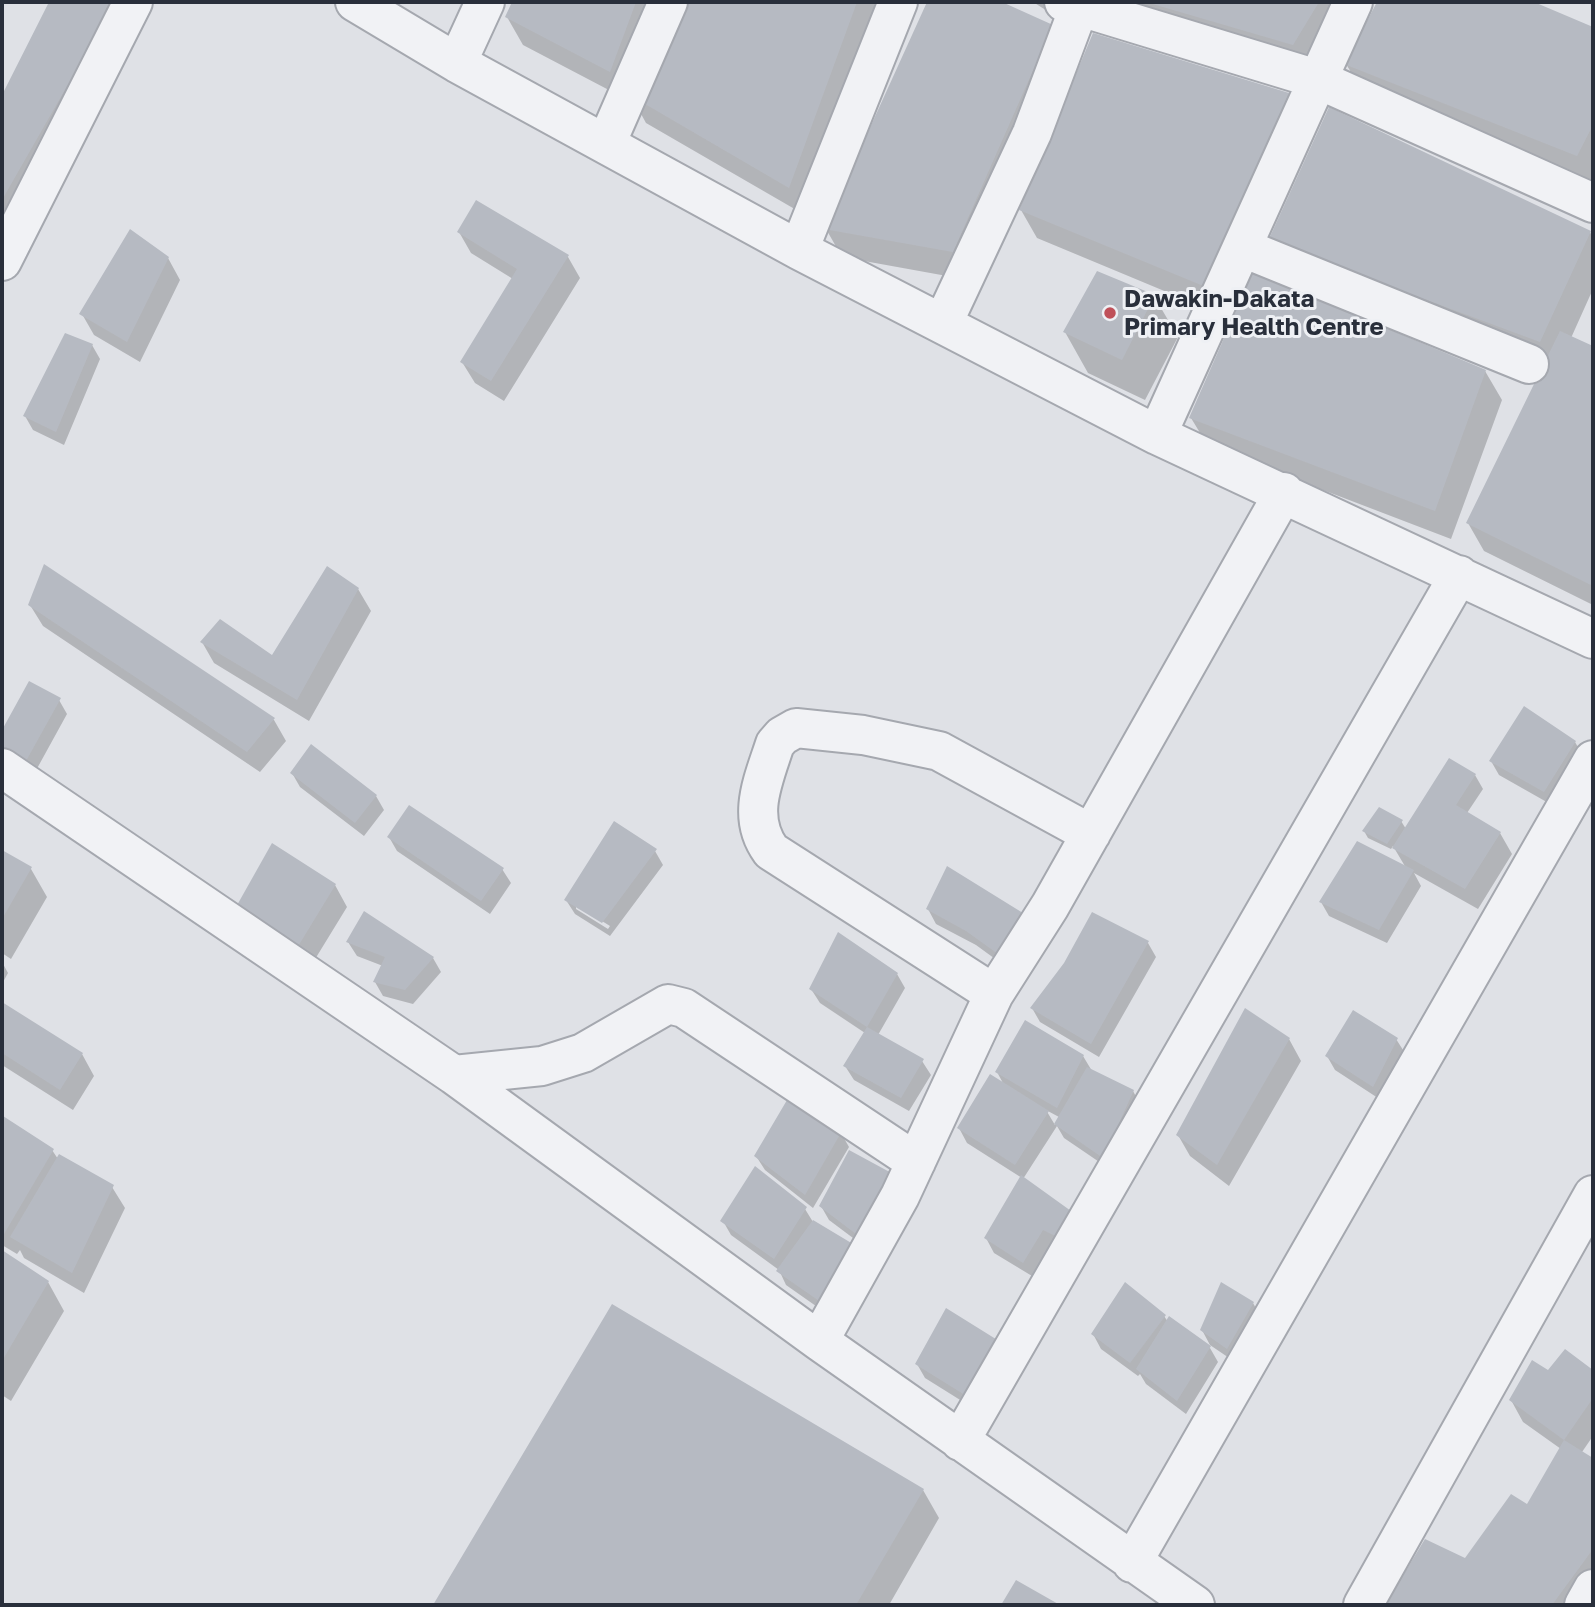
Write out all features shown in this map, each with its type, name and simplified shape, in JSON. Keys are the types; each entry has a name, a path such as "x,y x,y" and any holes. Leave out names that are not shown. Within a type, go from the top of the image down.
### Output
{"street":[{"path":"2,261 133,2"},
{"path":"355,2 457,63 799,250 1157,435 1284,492 1593,639"},
{"path":"457,63 485,2"},
{"path":"606,144 668,2"},
{"path":"799,250 898,2"},
{"path":"1157,435 1353,2"},
{"path":"943,323 1032,133 1075,4 1317,79 1593,203"},
{"path":"1243,248 1529,364"},
{"path":"819,1341 916,1162 994,994 1050,906 1284,492"},
{"path":"960,1441 1459,575"},
{"path":"994,994 771,850 759,835 756,818 775,744 782,736 796,728 863,735 939,751 1091,834"},
{"path":"1132,1563 1593,760"},
{"path":"2,768 454,1075 819,1341 1195,1605"},
{"path":"454,1075 542,1066 583,1052 668,1004 684,1008 916,1162"},
{"path":"1363,1605 1593,1195"},
{"path":"1584,1605 1593,1589"}],"building":[{"path":"49,2 115,2 2,200 2,95"},
{"path":"512,2 636,2 610,72 505,17"},
{"path":"675,2 857,2 789,188 628,94"},
{"path":"927,2 1002,2 1053,25 953,252 824,229"},
{"path":"1146,2 1319,2 1293,45"},
{"path":"1377,2 1534,2 1593,27 1593,125 1577,156 1344,64"},
{"path":"1093,33 1289,93 1206,287 1019,210"},
{"path":"1329,107 1591,231 1540,342 1268,241"},
{"path":"476,200 569,255 491,381 460,362 517,269 457,232"},
{"path":"130,229 169,257 127,342 79,314"},
{"name":"Dawakin-Dakata Primary Health Centre","path":"1097,271 1155,295 1122,360 1063,332"},
{"path":"1253,272 1486,370 1435,511 1189,418"},
{"path":"1560,331 1593,346 1593,586 1466,523"},
{"path":"65,333 93,344 56,432 23,416"},
{"path":"44,564 275,718 247,752 28,605"},
{"path":"327,566 359,588 297,700 200,642 220,619 272,655"},
{"path":"29,681 61,698 26,761 2,748 2,730"},
{"path":"1524,706 1576,741 1544,792 1489,761"},
{"path":"311,744 377,795 355,823 290,773"},
{"path":"1449,758 1476,774 1456,805 1501,832 1465,889 1392,848"},
{"path":"409,805 504,868 481,901 387,837"},
{"path":"1379,807 1403,820 1387,844 1362,831"},
{"path":"614,821 657,849 602,923 564,900"},
{"path":"1357,841 1414,870 1379,930 1319,902"},
{"path":"272,843 336,884 297,948 236,907"},
{"path":"2,850 32,867 2,919"},
{"path":"947,866 1031,918 1005,959 966,931 926,909"},
{"path":"364,911 434,957 405,990 373,982 385,957 346,942"},
{"path":"1092,912 1149,941 1091,1044 1030,1008 1064,963"},
{"path":"838,932 898,973 867,1027 809,989"},
{"path":"2,1002 83,1053 60,1090 2,1053"},
{"path":"1245,1008 1290,1038 1217,1165 1176,1135"},
{"path":"1353,1010 1398,1038 1373,1087 1325,1056"},
{"path":"1025,1020 1084,1055 1057,1108 995,1072"},
{"path":"867,1027 924,1059 901,1098 843,1066"},
{"path":"1087,1067 1134,1090 1103,1158 1054,1124"},
{"path":"990,1074 1049,1111 1015,1165 957,1128"},
{"path":"790,1095 842,1131 805,1195 754,1156"},
{"path":"3,1116 54,1149 4,1234 2,1232"},
{"path":"849,1150 897,1176 864,1240 819,1206"},
{"path":"59,1154 114,1185 72,1273 10,1237"},
{"path":"755,1166 807,1207 774,1259 720,1221"},
{"path":"1021,1175 1078,1216 1064,1240 1043,1230 1023,1263 984,1238"},
{"path":"813,1220 868,1253 835,1312 776,1271"},
{"path":"2,1250 49,1281 2,1361"},
{"path":"1125,1282 1166,1315 1130,1363 1091,1334"},
{"path":"1221,1282 1254,1302 1227,1349 1200,1330"},
{"path":"612,1304 924,1489 856,1605 433,1605"},
{"path":"946,1308 999,1341 973,1400 915,1364"},
{"path":"1169,1316 1211,1346 1177,1401 1136,1369"},
{"path":"1565,1349 1593,1370 1593,1398 1564,1440 1509,1400 1532,1360 1548,1370"},
{"path":"1564,1440 1593,1458 1593,1549 1552,1605 1385,1605 1425,1539 1465,1558 1511,1494 1527,1504"},
{"path":"1016,1580 1060,1605 1001,1605"}],"place":[{"name":"Dawakin-Dakata Primary Health Centre","path":"1110,313"}]}
